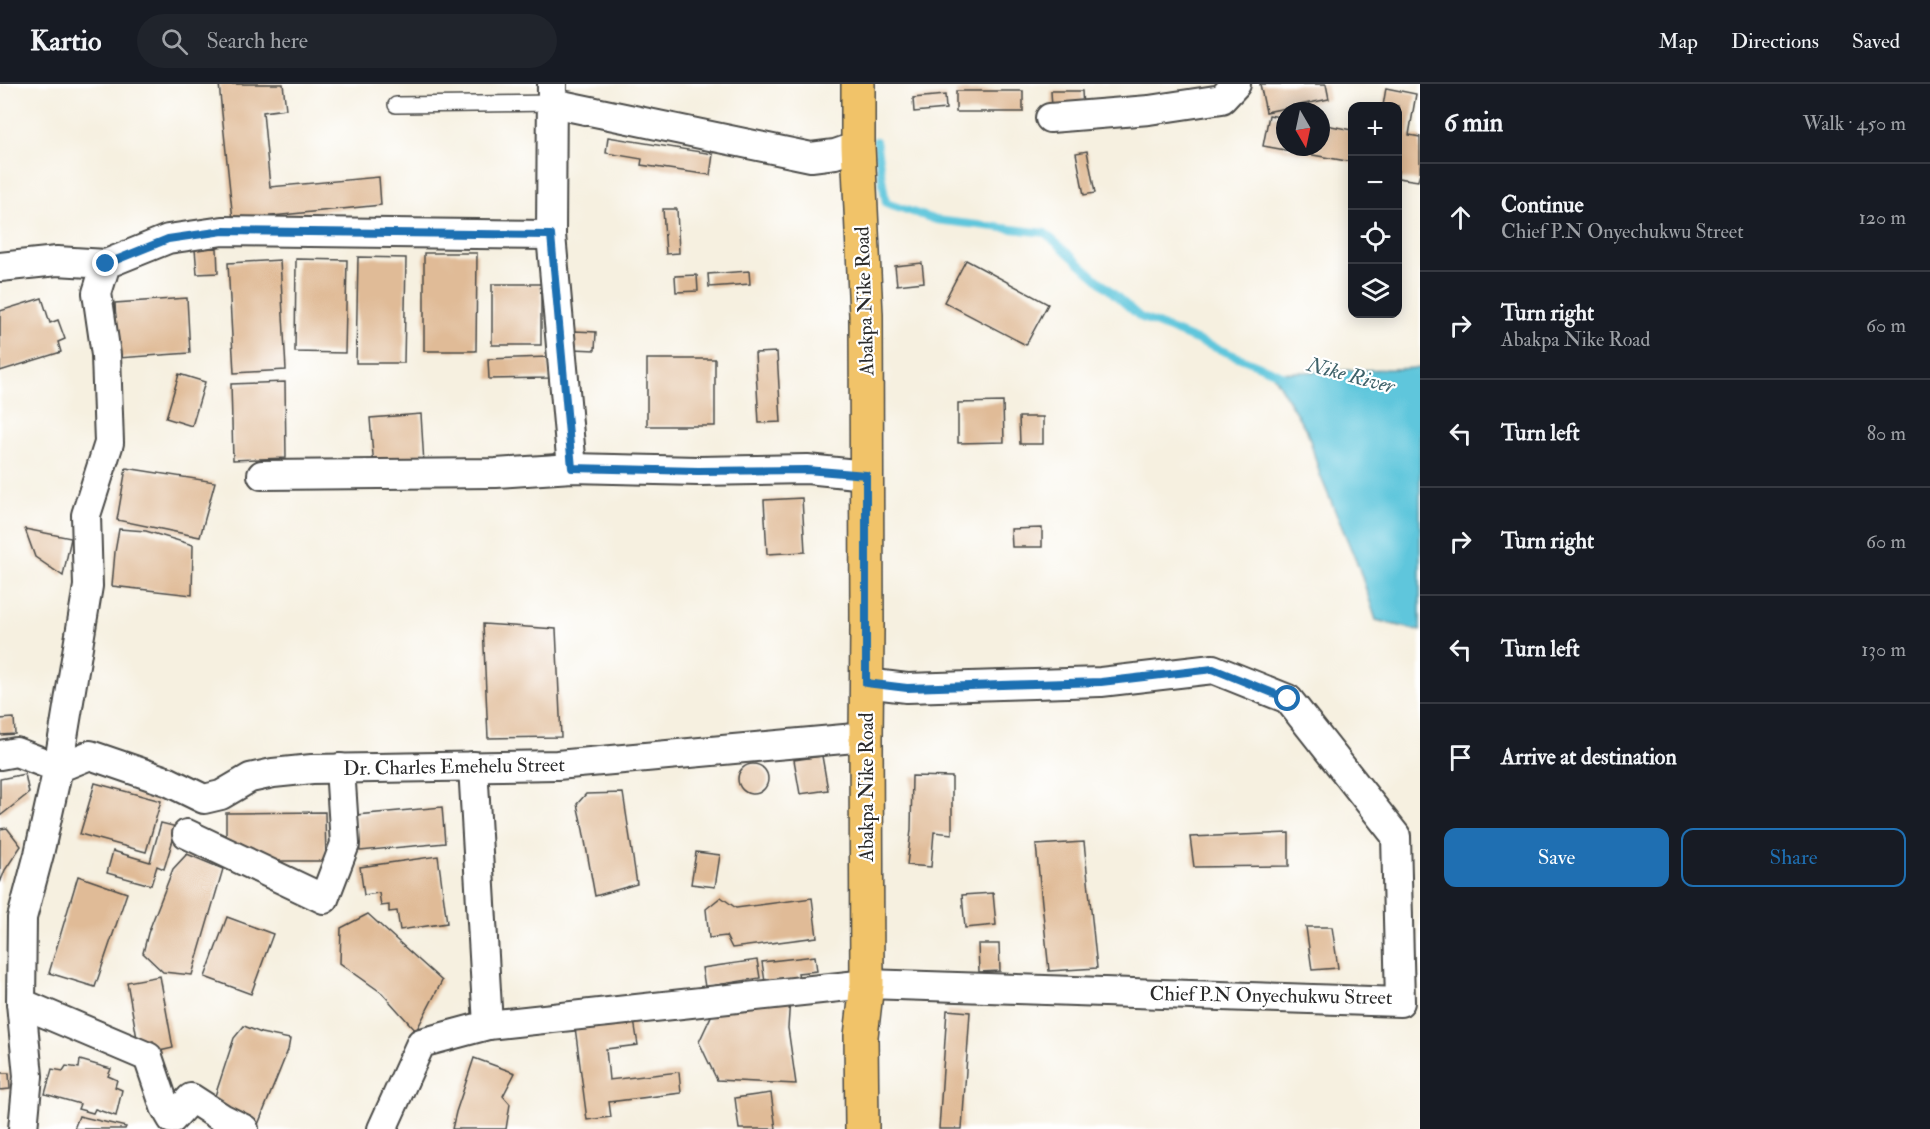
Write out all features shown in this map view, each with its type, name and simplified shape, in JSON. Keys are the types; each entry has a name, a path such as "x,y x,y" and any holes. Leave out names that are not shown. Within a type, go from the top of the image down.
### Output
{"main road":[{"name":"Abakpa Nike Road","path":"858,84 858,146 866,315 867,984 861,1036 862,1129"}],"street":[{"path":"1050,118 1149,110 1222,99 1236,84"},
{"path":"572,468 551,235 552,94 811,157 835,154 858,146"},
{"path":"0,267 57,261 106,264 168,239 223,231 551,235"},
{"path":"23,1129 28,1076 21,1003 22,918 39,854 57,768 88,586 86,515 109,443 106,355 97,293 106,264"},
{"path":"262,475 496,473 572,468 698,471 807,470 866,475"},
{"name":"Chief P.N Onyechukwu Street","path":"382,1129 421,1043 488,1025 867,984 1400,1002 1396,836 1288,699 1213,669 1101,682 907,688 866,683"},
{"name":"Dr. Charles Emehelu Street","path":"57,768 90,755 169,782 204,799 221,795 250,778 312,769 557,765 866,737"},
{"path":"0,755 16,752 57,768"},
{"path":"473,766 488,1025"},
{"path":"188,834 324,898 345,843 340,768"},
{"path":"21,1003 148,1057 165,1107 172,1119 190,1098 244,1129"}],"lane":[{"path":"396,105 552,94"}],"water":[{"name":"Nike River","path":"1420,368 1420,631 1376,620 1359,568 1320,475 1308,433 1272,373"}],"building":[{"path":"219,84 283,84 286,109 263,112 270,187 379,177 381,205 233,220"},
{"path":"1260,84 1326,84 1329,99 1314,102 1276,102 1276,110 1266,112"},
{"path":"1386,88 1416,94 1409,135 1420,137 1418,181 1402,179 1402,102 1384,102"},
{"path":"956,91 1023,91 1023,112 956,112"},
{"path":"1051,91 1082,91 1083,108 1052,108"},
{"path":"945,95 946,109 914,112 913,98"},
{"path":"1269,115 1276,116 1276,148 1263,146"},
{"path":"1330,126 1348,129 1348,161 1319,156 1330,156"},
{"path":"608,137 713,154 710,175 641,165 642,159 606,153"},
{"path":"1087,151 1095,193 1084,195 1076,153"},
{"path":"663,209 677,209 679,253 666,254"},
{"path":"217,248 218,273 197,274 195,249"},
{"path":"424,253 477,253 476,351 424,351"},
{"path":"358,257 406,258 404,363 356,363"},
{"path":"296,259 347,260 345,353 295,352"},
{"path":"280,260 286,370 234,373 228,263"},
{"path":"966,260 1048,304 1026,345 944,302"},
{"path":"922,263 924,282 897,285 895,266"},
{"path":"749,271 750,284 709,287 708,274"},
{"path":"697,275 698,291 676,292 675,276"},
{"path":"492,284 541,284 541,345 492,345"},
{"path":"42,298 50,323 58,320 65,339 58,342 61,352 0,371 0,311"},
{"path":"187,298 190,353 118,358 115,303"},
{"path":"575,331 596,332 595,350 574,349"},
{"path":"777,352 781,422 759,423 755,353"},
{"path":"548,357 549,378 489,379 488,359"},
{"path":"647,359 715,359 715,426 647,426"},
{"path":"179,374 205,382 192,426 166,418"},
{"path":"285,382 286,458 233,460 231,384"},
{"path":"1003,402 1004,442 958,443 958,403"},
{"path":"421,414 424,464 374,468 370,418"},
{"path":"1019,417 1043,417 1043,444 1020,444"},
{"path":"126,468 215,482 200,537 117,520"},
{"path":"802,498 805,552 767,554 764,500"},
{"path":"1042,528 1042,547 1012,547 1011,529"},
{"path":"25,529 71,538 63,576 35,557"},
{"path":"119,529 146,531 193,545 192,595 112,586"},
{"path":"483,624 556,629 561,737 488,738"},
{"path":"14,718 15,734 0,735 0,719"},
{"path":"822,756 828,790 800,794 794,760"},
{"path":"753,764 764,768 768,779 764,790 753,794 742,790 738,779 742,768"},
{"path":"25,774 29,793 0,816 0,779"},
{"path":"912,776 952,777 952,834 934,832 931,867 907,865 911,830"},
{"path":"95,783 161,801 146,852 80,834"},
{"path":"623,793 637,884 595,896 577,804 586,794"},
{"path":"442,807 445,843 360,851 356,815"},
{"path":"325,812 326,861 226,861 226,813"},
{"path":"161,823 177,827 164,869 157,866 151,885 107,873 113,851 150,862"},
{"path":"7,828 21,846 5,870 0,883 0,829"},
{"path":"1289,833 1289,866 1194,867 1190,837"},
{"path":"1084,842 1097,968 1049,971 1036,845"},
{"path":"696,852 720,855 715,887 691,884"},
{"path":"187,854 223,869 192,975 163,972 143,953 148,933 173,869"},
{"path":"438,856 447,923 400,930 397,911 389,912 389,905 381,906 379,893 364,895 360,867"},
{"path":"78,876 127,893 95,987 49,973"},
{"path":"993,893 996,925 965,928 962,895"},
{"path":"721,897 736,908 812,898 817,937 732,948 726,936 709,938 706,909"},
{"path":"368,914 442,981 416,1031 382,993 340,963 341,928"},
{"path":"227,917 273,934 251,994 205,977"},
{"path":"1306,927 1332,927 1338,968 1312,970"},
{"path":"978,944 999,944 1000,971 979,972"},
{"path":"815,956 817,971 798,973 799,979 765,982 762,962"},
{"path":"757,960 760,978 705,987 702,968"},
{"path":"160,976 173,1048 155,1052 153,1041 138,1044 127,982"},
{"path":"790,998 788,1028 796,1084 717,1080 699,1042 714,1010"},
{"path":"947,1010 970,1012 962,1129 939,1129"},
{"path":"634,1020 638,1045 606,1049 609,1080 679,1072 681,1093 609,1102 611,1117 587,1120 575,1027"},
{"path":"244,1026 261,1033 290,1039 288,1050 257,1127 214,1099 234,1038"},
{"path":"474,1058 515,1073 503,1096 510,1104 506,1129 452,1129"},
{"path":"80,1060 111,1069 108,1076 117,1080 115,1087 122,1090 116,1116 95,1109 93,1113 78,1109 80,1104 45,1094 52,1069 63,1071 66,1066 79,1068"},
{"path":"0,1073 9,1073 10,1089 0,1090"},
{"path":"771,1093 776,1129 739,1129 735,1098"},
{"path":"79,1116 126,1127 125,1129 74,1129"}],"waterway":[{"path":"876,141 886,203 936,220 1045,233 1140,317 1282,375"}],"route":[{"path":"106,264 168,239 223,231 551,235 572,468 698,471 807,470 866,475 866,683 907,688 1101,682 1213,669 1288,699"}]}
